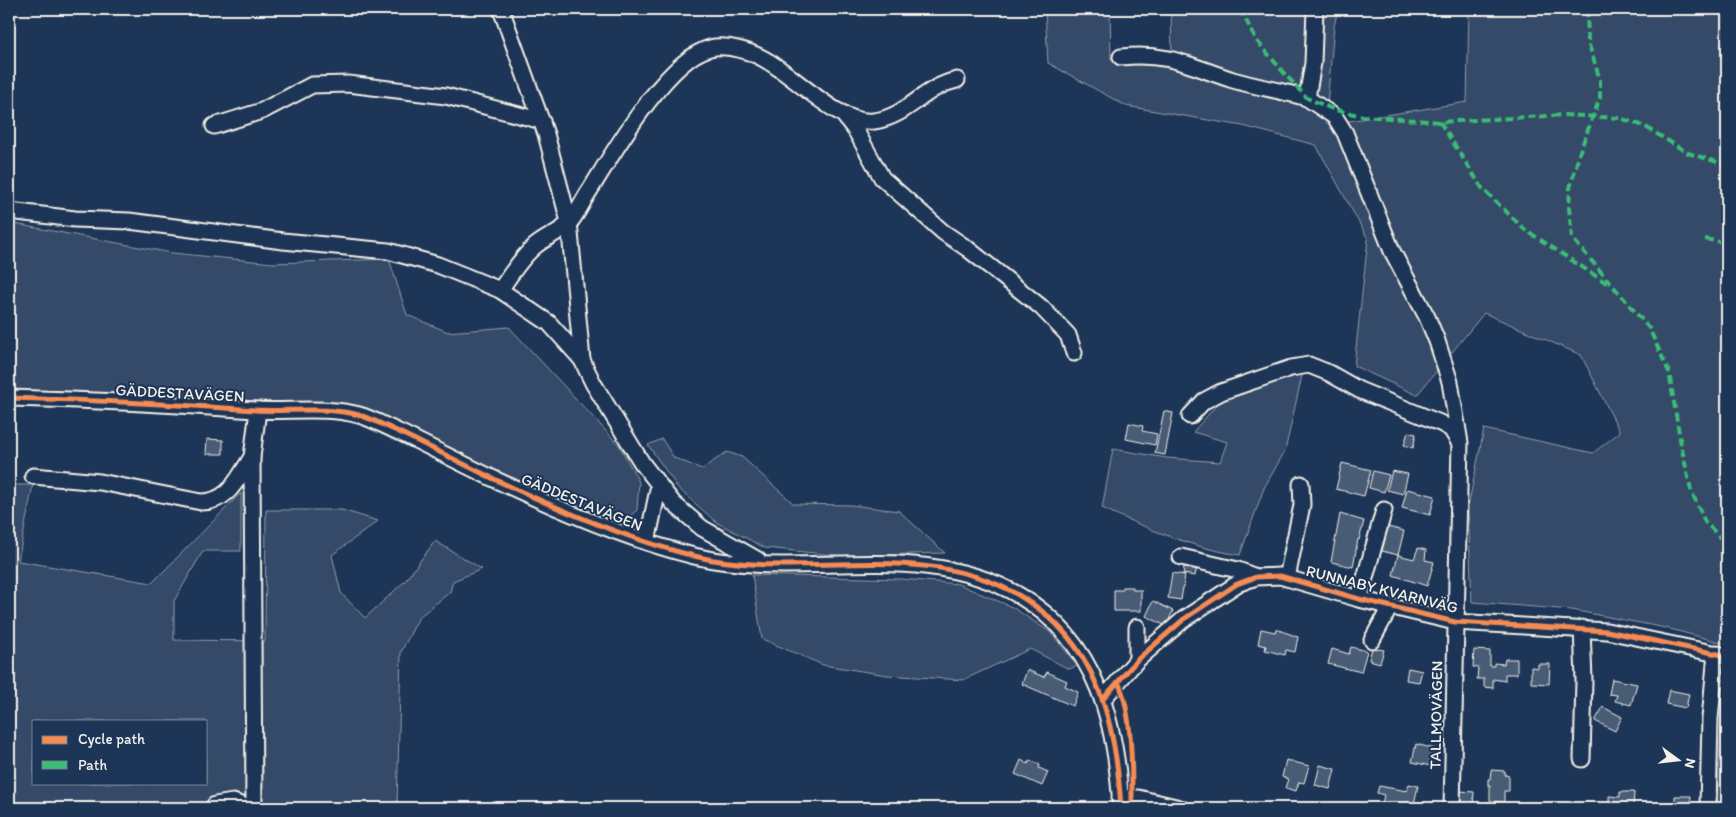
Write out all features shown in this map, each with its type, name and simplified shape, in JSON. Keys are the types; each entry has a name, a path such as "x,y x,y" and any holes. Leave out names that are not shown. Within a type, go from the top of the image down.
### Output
{"street":[{"path":"501,9 542,121 570,222 582,360"},
{"path":"1121,57 1157,56 1185,62 1231,79 1308,98 1313,63 1315,9"},
{"path":"500,290 532,248 570,222 624,137 666,80 691,56 710,48 734,48 763,58 842,113 856,131 882,178 943,232 1041,307 1068,335 1074,353"},
{"path":"842,113 872,121 899,114 925,93 943,83 957,80"},
{"path":"214,126 262,111 312,84 370,85 446,96 542,121"},
{"name":"TALLMOVÄGEN","path":"1308,98 1335,117 1345,133 1392,251 1427,317 1450,382 1460,443 1452,808"},
{"path":"9,211 75,219 129,221 283,241 388,251 438,264 500,290 549,323 582,360 593,383 642,463 674,504 702,528 747,555 769,564"},
{"path":"1190,416 1204,400 1222,392 1291,368 1309,365 1318,367 1359,390 1440,423 1451,430 1460,443"},
{"name":"GÄDDESTAVÄGEN","path":"9,398 176,404 258,410 304,409 360,415 465,463 522,492 647,542 695,556 805,566 924,565 955,571 986,581 1018,595 1048,615 1070,638 1090,668 1103,699 1114,739 1121,803"},
{"path":"254,808 252,457 258,410"},
{"path":"33,476 100,482 200,502 212,502 224,497 252,457"},
{"name":"RUNNABY KVARNVÄG","path":"1287,578 1302,505 1301,484"},
{"path":"647,542 659,485"},
{"name":"RUNNABY KVARNVÄG","path":"1359,599 1384,510"},
{"path":"1181,557 1238,570 1256,577"},
{"name":"RUNNABY KVARNVÄG","path":"1103,699 1138,660 1184,619 1237,584 1256,577 1280,576 1359,599 1455,622 1582,628 1645,638 1722,655"},
{"path":"1372,640 1390,607"},
{"path":"1138,627 1138,660"},
{"path":"1582,628 1584,680 1582,759"},
{"path":"1708,808 1710,719 1722,655"},
{"path":"1121,803 1138,798 1180,808"},
{"path":"213,808 215,805 233,802 249,808"}],"shaded area":[{"path":"1045,9 1110,9 1111,59 1172,58 1171,9 1338,9 1334,26 1327,105 1349,121 1467,102 1469,9 1727,9 1727,644 1666,628 1572,610 1472,602 1468,507 1484,429 1593,453 1620,432 1581,355 1484,313 1417,395 1354,366 1368,239 1316,145 1243,126 1126,106 1048,63"},
{"path":"9,223 172,253 273,263 389,259 407,315 448,332 509,327 619,445 639,482 637,510 623,522 600,515 463,456 413,430 364,411 319,404 179,397 9,395"},
{"path":"1303,371 1285,451 1264,488 1240,555 1204,548 1152,530 1102,508 1113,449 1167,458 1220,462 1227,442 1193,432 1222,399"},
{"path":"662,439 674,458 702,469 727,452 742,457 794,504 851,505 899,511 945,553 843,556 765,548 716,522 678,488 648,445"},
{"path":"9,485 33,485 18,561 152,583 241,493 241,551 203,551 174,601 174,640 265,641 266,510 342,510 378,521 332,555 341,593 365,618 405,581 435,541 482,569 453,581 450,592 419,617 401,652 397,808 9,808"},
{"path":"752,575 901,579 958,584 1012,607 1050,632 1078,666 1069,669 1030,649 963,680 887,675 823,665 762,639"},
{"path":"1727,677 1727,808 1717,808 1723,680"}],"building":[{"path":"1164,411 1173,413 1165,455 1155,453"},
{"path":"1129,423 1143,426 1142,431 1157,434 1155,445 1126,439"},
{"path":"1408,432 1416,434 1413,448 1404,445"},
{"path":"207,439 223,440 223,454 206,454"},
{"path":"1342,463 1371,470 1364,496 1336,489"},
{"path":"1373,471 1389,475 1384,492 1369,488"},
{"path":"1392,471 1408,474 1403,494 1387,490"},
{"path":"1407,489 1435,496 1430,515 1402,508"},
{"path":"1340,514 1364,521 1358,539 1353,567 1331,562"},
{"path":"1388,527 1404,531 1398,555 1382,551"},
{"path":"1418,548 1426,550 1425,560 1434,562 1427,586 1393,575 1398,555 1414,559"},
{"path":"1185,561 1198,563 1195,576 1183,574"},
{"path":"1172,573 1185,575 1181,600 1168,598"},
{"path":"1123,587 1133,587 1133,590 1141,590 1141,611 1114,611 1114,590 1123,590"},
{"path":"1153,601 1173,611 1166,626 1146,616"},
{"path":"1261,629 1275,632 1276,629 1298,637 1295,652 1286,650 1285,655 1265,650 1266,646 1258,644"},
{"path":"1351,647 1367,651 1361,672 1328,664 1332,649 1349,654"},
{"path":"1372,648 1384,650 1380,663 1369,660"},
{"path":"1474,650 1490,651 1490,666 1494,666 1494,663 1504,664 1505,659 1517,659 1517,674 1505,674 1505,681 1493,679 1493,688 1484,687 1484,679 1477,679 1478,668 1473,667"},
{"path":"1538,664 1550,664 1549,684 1531,683 1531,667 1538,668"},
{"path":"1408,668 1422,671 1419,682 1406,680"},
{"path":"1027,670 1044,677 1047,672 1067,681 1065,686 1078,692 1073,706 1022,684"},
{"path":"1612,679 1637,684 1631,705 1615,701 1617,695 1609,694"},
{"path":"1669,690 1689,694 1686,708 1666,704"},
{"path":"1603,707 1622,717 1615,731 1595,721"},
{"path":"1416,744 1435,749 1431,766 1412,762"},
{"path":"1021,760 1028,764 1030,760 1040,765 1039,768 1048,772 1042,786 1015,774"},
{"path":"1286,760 1309,766 1304,783 1299,782 1296,791 1285,788 1288,779 1282,777"},
{"path":"1320,765 1335,769 1330,789 1315,785"},
{"path":"1491,770 1505,771 1505,775 1509,776 1509,791 1504,791 1504,802 1490,801 1488,779 1490,779"},
{"path":"1409,784 1418,786 1414,804 1407,802 1405,808 1381,808 1384,795 1377,793 1379,786 1407,791"},
{"path":"1460,791 1474,792 1473,808 1460,808"},
{"path":"1620,792 1634,792 1633,808 1609,808 1609,796 1620,797"},
{"path":"1675,796 1691,796 1690,808 1663,808 1663,802 1675,803"}],"marked path":[{"path":"1240,9 1257,41 1307,98 1335,110 1363,116 1440,122 1564,115 1620,118 1644,126 1688,153 1727,165"},
{"path":"1587,9 1588,42 1600,80 1600,98 1580,151 1570,188 1569,208 1572,238 1649,328 1669,372 1681,445 1691,490 1705,522 1727,544"},
{"path":"1440,122 1482,188 1524,229 1608,284"},
{"path":"1705,239 1727,243"}],"cycle path":[{"path":"9,398 132,402 255,410 346,412 375,421 567,512 617,532 694,556 734,563 776,565 901,564 942,569 982,578 1020,596 1047,615 1068,637 1085,661 1098,688 1107,716 1114,746 1121,808"},
{"path":"1103,699 1137,660 1184,619 1237,584 1256,577 1280,576 1359,599 1455,622 1607,631 1727,656"},
{"path":"1118,682 1127,710 1129,726 1132,761 1132,808"}]}
